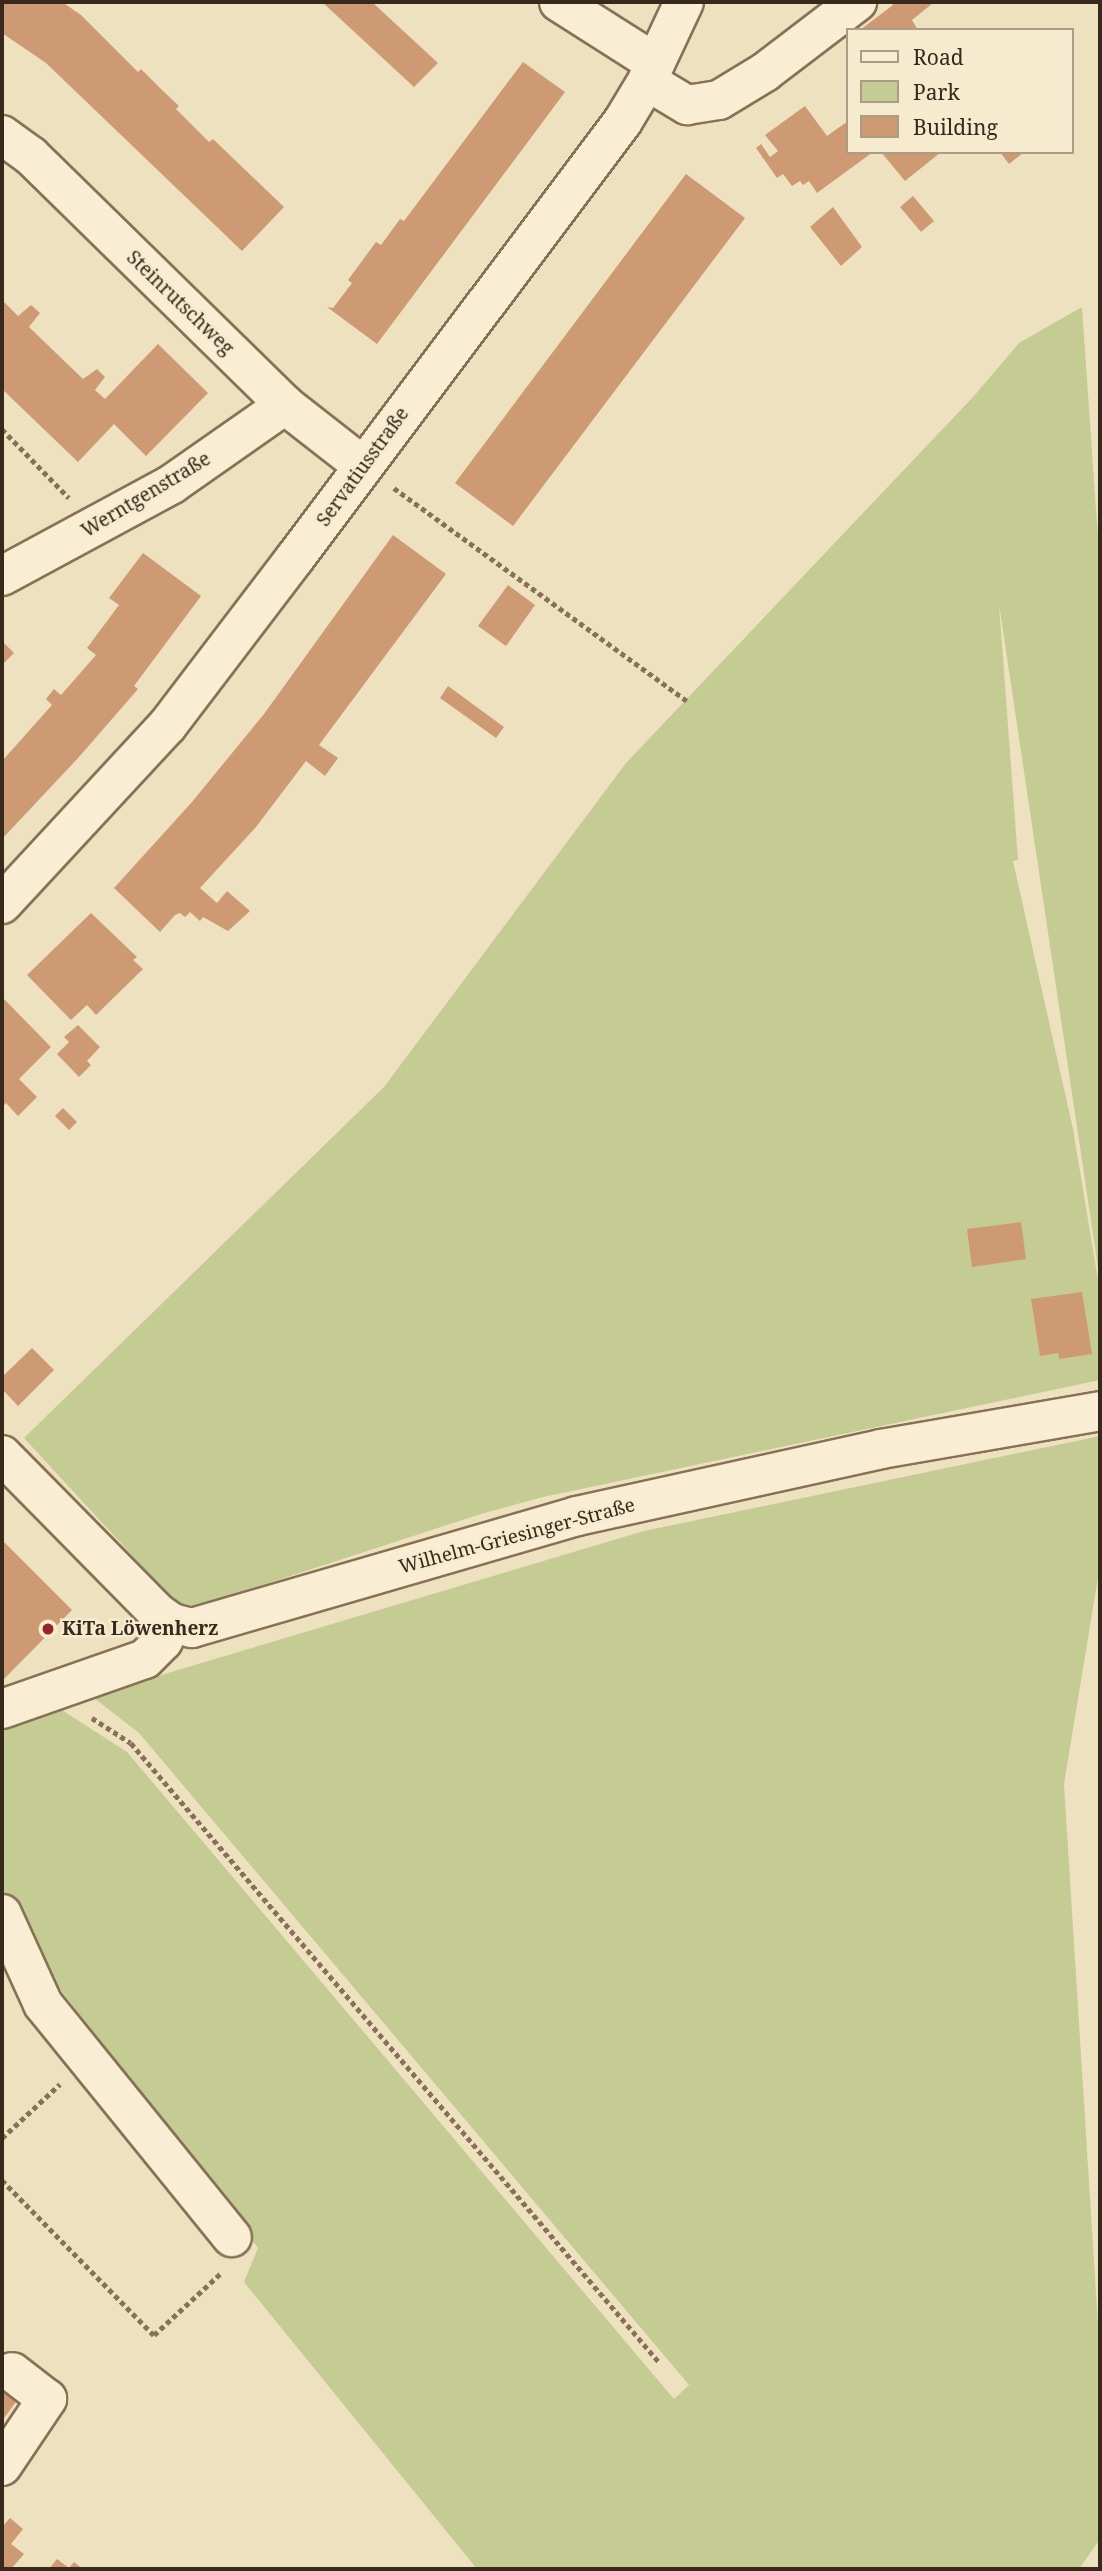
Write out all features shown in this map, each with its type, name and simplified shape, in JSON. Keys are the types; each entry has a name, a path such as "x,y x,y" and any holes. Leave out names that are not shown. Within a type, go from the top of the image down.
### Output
{"street":[{"path":"559,2 651,73 687,105 719,100 765,72 857,2"},
{"name":"Servatiusstraße","path":"2,904 167,726 623,121 651,73 684,2"},
{"name":"Steinrutschweg","path":"2,135 31,156 285,405 363,466"},
{"name":"Werntgenstraße","path":"2,576 172,484 285,405"},
{"name":"Wilhelm-Griesinger-Straße","path":"172,1623 192,1628 577,1516 881,1449 1100,1411"},
{"path":"2,1455 158,1613 172,1623 163,1641 145,1659 2,1709"},
{"path":"2,1914 43,2004 229,2253"},
{"path":"2,2466 47,2399 12,2372"}],"path":[{"path":"2,429 97,526"},
{"path":"363,466 687,701"},
{"path":"50,1692 131,1743 659,2362"},
{"path":"2,2138 65,2079"},
{"path":"2,2180 154,2335 229,2253"}],"green space":[{"path":"1082,307 1100,567 1100,1281 999,604 1018,860 1013,861 1073,1129 1100,1292 1100,1380 543,1497 481,1514 197,1606 176,1603 24,1438 384,1087 626,763 973,397 1019,343"},
{"path":"1100,1436 1100,1565 1064,1784 1100,2357 1100,2539 1079,2569 477,2569 244,2282 258,2248 50,1976 2,1891 2,1720 51,1703 127,1752 674,2399 689,2385 139,1733 94,1698 171,1672 644,1531"}],"building":[{"path":"2,2 62,2 81,15 138,72 141,69 179,106 176,109 209,142 213,139 284,207 242,251 46,63 2,33"},
{"path":"322,2 372,2 438,63 414,87"},
{"path":"891,2 933,3 912,20 917,28 863,28 893,5"},
{"path":"523,62 565,92 377,344 327,307 333,308 352,283 348,280 376,242 381,245 400,219 404,221"},
{"path":"805,106 827,136 846,122 846,154 870,154 817,193 809,181 803,185 800,181 792,186 783,174 777,178 756,148 761,144 770,157 778,151 765,135"},
{"path":"883,154 939,154 905,181"},
{"path":"1002,154 1022,154 1009,164"},
{"path":"686,174 745,218 513,526 455,483"},
{"path":"913,196 934,221 921,232 900,207"},
{"path":"833,207 862,247 841,266 810,227"},
{"path":"2,300 18,316 31,305 40,313 29,327 83,379 97,369 105,377 95,390 105,399 158,344 208,393 146,456 114,424 78,462 2,389"},
{"path":"393,535 446,574 319,745 338,758 325,776 306,761 256,827 200,888 217,903 227,891 250,911 228,931 203,917 200,921 190,912 185,917 180,913 175,915 160,932 114,888 192,802 264,714"},
{"path":"143,553 201,596 134,686 138,689 2,839 2,761 52,705 46,699 54,689 61,695 96,655 87,648 119,605 109,598"},
{"path":"508,585 535,605 506,646 478,626"},
{"path":"2,641 14,653 2,665"},
{"path":"448,686 504,727 496,738 440,698"},
{"path":"91,913 137,957 133,960 143,969 96,1015 87,1005 71,1020 27,975"},
{"path":"3,998 51,1047 19,1079 37,1097 18,1116 6,1103 2,1107"},
{"path":"78,1025 100,1047 87,1061 91,1065 79,1077 57,1054 69,1042 64,1037"},
{"path":"63,1108 77,1122 69,1130 55,1116"},
{"path":"1021,1222 1026,1259 972,1267 967,1229"},
{"path":"1082,1292 1092,1354 1059,1359 1058,1353 1040,1356 1031,1299"},
{"path":"32,1348 54,1370 18,1406 2,1389 2,1377"},
{"path":"2,1540 72,1610 2,1681"},
{"path":"2,2388 18,2399 2,2421"},
{"path":"10,2518 23,2529 11,2544 24,2554 11,2569 2,2569 2,2527"},
{"path":"57,2559 69,2568 74,2562 80,2567 78,2569 49,2569"}],"place":[{"name":"KiTa Löwenherz","path":"48,1629"}]}
